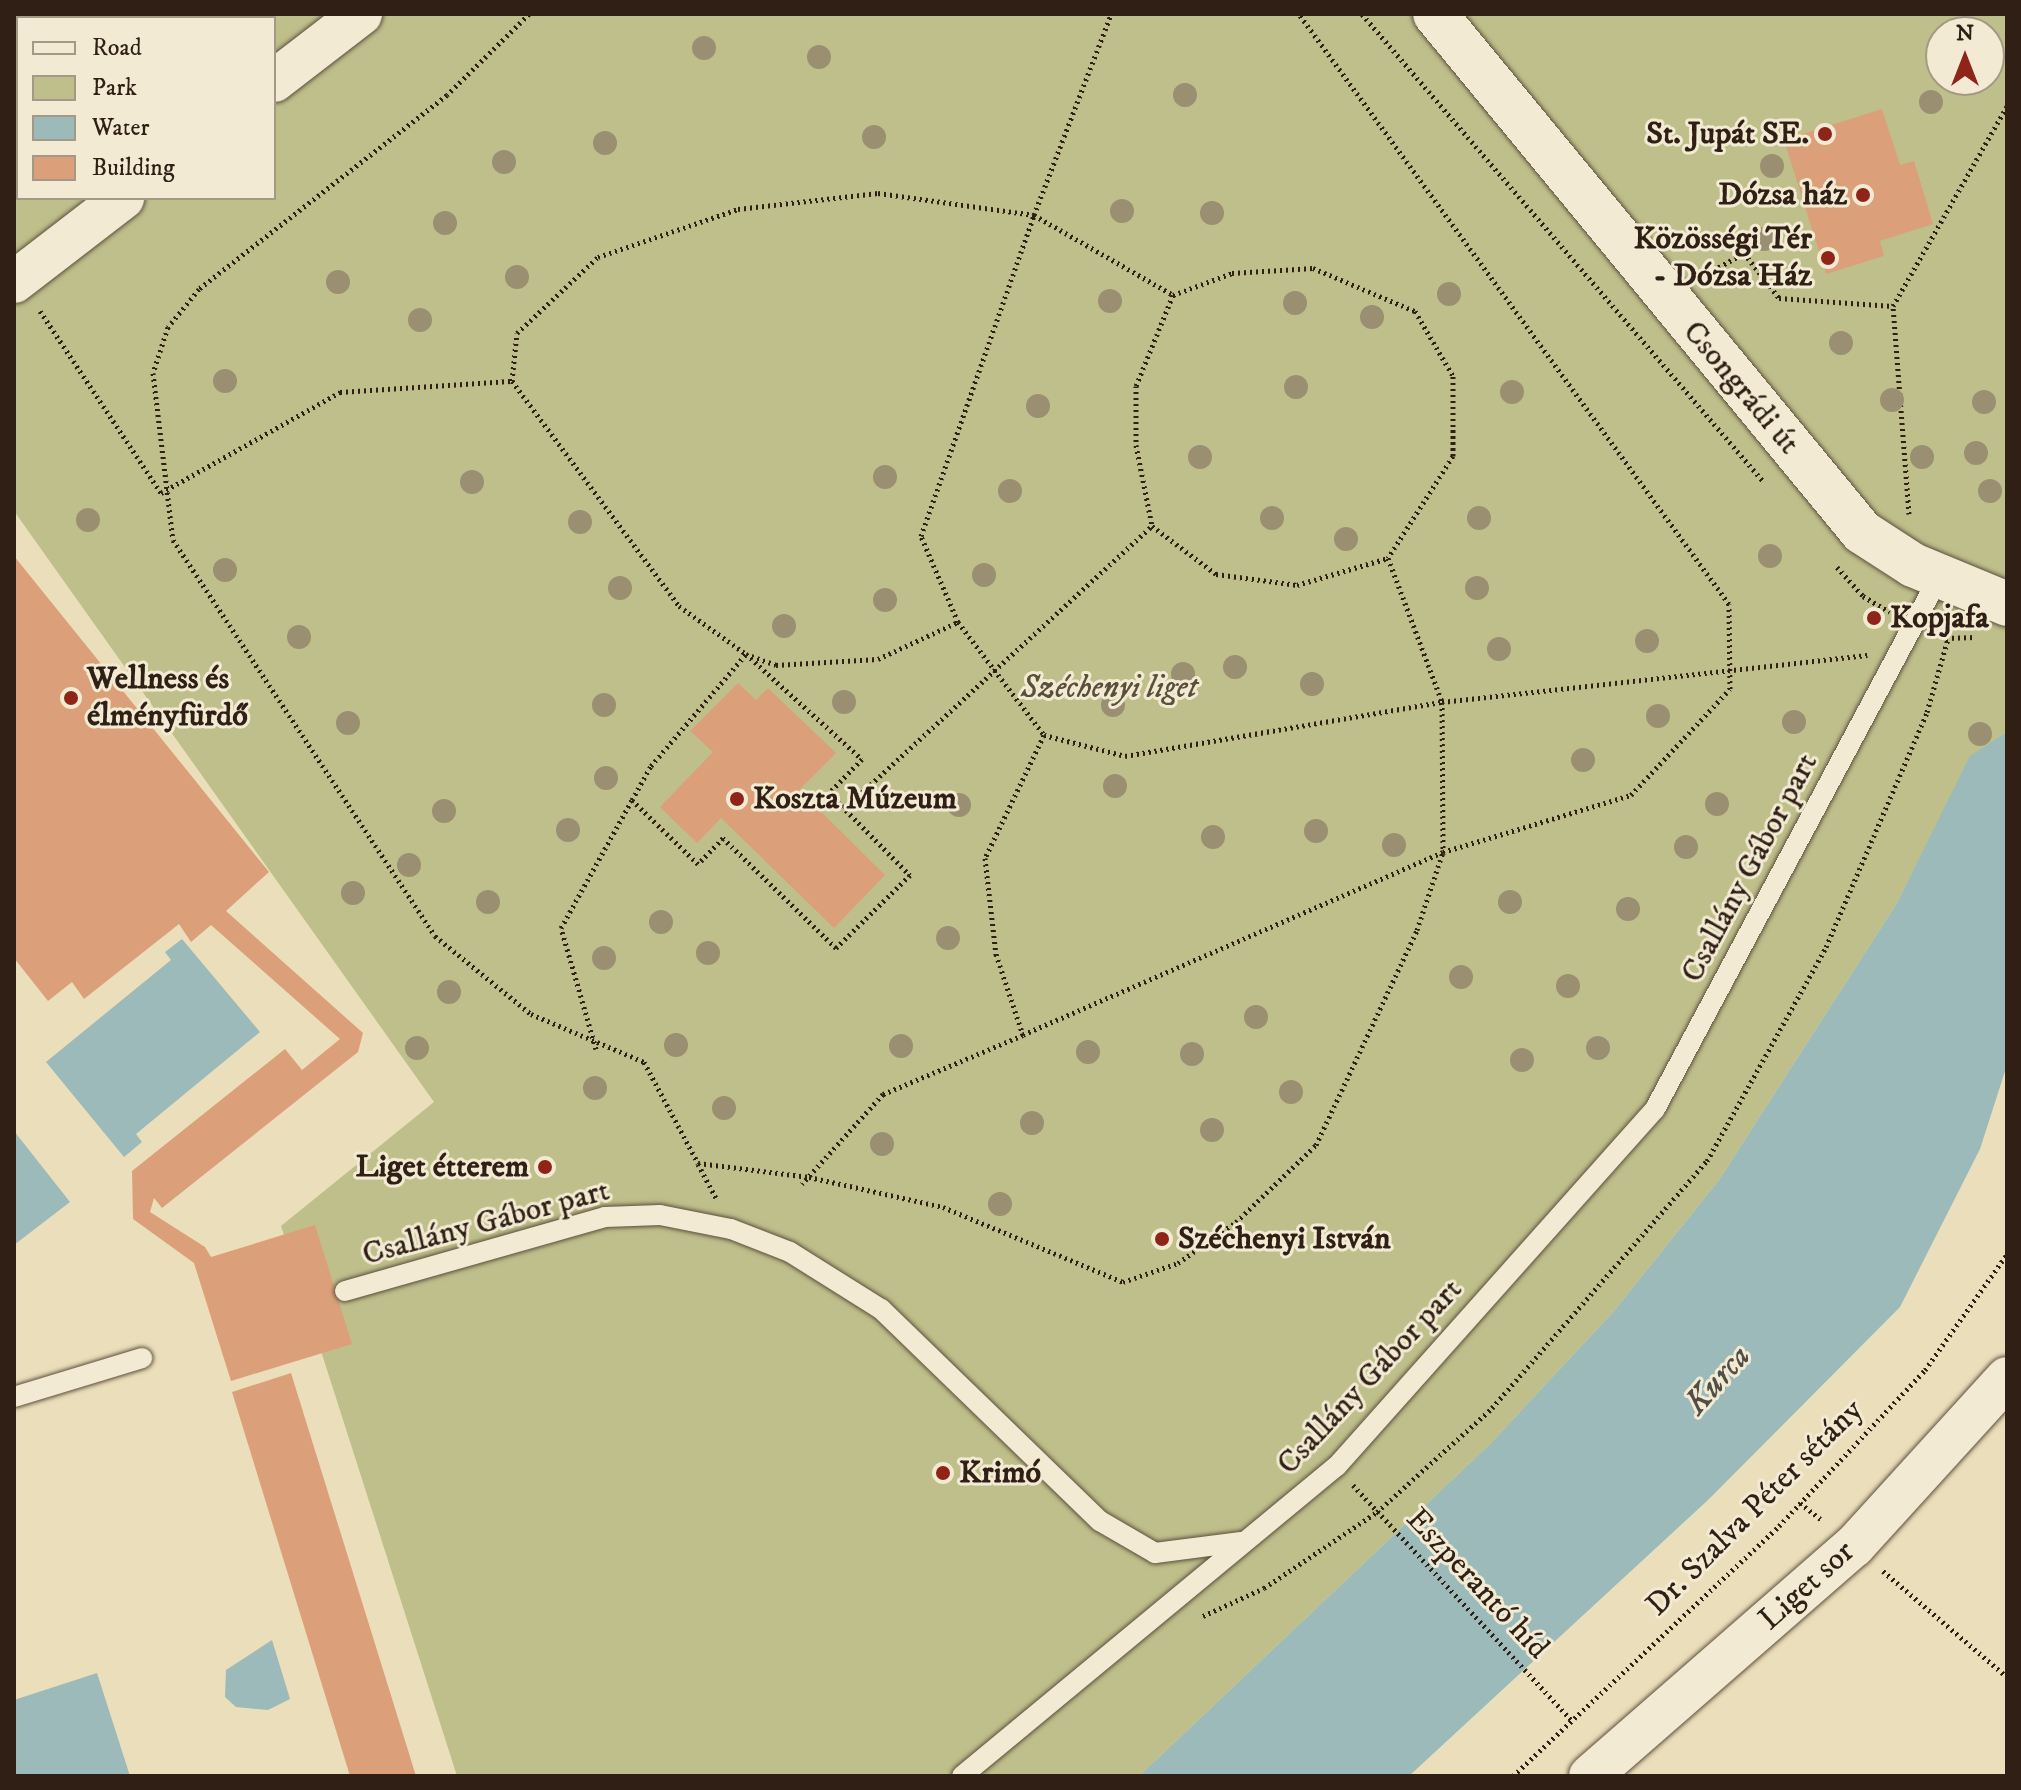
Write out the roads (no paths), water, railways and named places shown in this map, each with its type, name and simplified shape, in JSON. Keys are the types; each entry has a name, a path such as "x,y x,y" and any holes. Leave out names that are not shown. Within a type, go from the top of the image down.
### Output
{"street":[{"path":"276,79 361,14"},
{"name":"Csongrádi út","path":"1435,14 1665,298 1862,532 1997,614"},
{"path":"16,277 120,200"},
{"name":"Liget sor","path":"1590,1776 1854,1546 2007,1378"}],"lane":[{"name":"Csallány Gábor part","path":"345,1291 605,1217 660,1215 731,1229 790,1252 881,1309 1100,1521 1155,1553 1192,1553 1246,1541 1337,1466 1655,1109 1900,651 1913,625 1926,571"},
{"path":"14,1397 142,1358"},
{"path":"962,1776 1246,1541"}],"water":[{"name":"Kurca","path":"2007,732 2007,1065 1980,1149 1900,1307 1708,1500 1409,1776 1139,1776 1490,1444 1614,1311 1719,1180 1897,903 1970,756"},
{"path":"182,939 260,1032 136,1134 142,1142 124,1157 46,1062 171,960 165,952"},
{"path":"14,1131 70,1202 14,1245"},
{"path":"272,1640 290,1699 268,1710 236,1707 225,1697 226,1670"},
{"path":"97,1673 130,1776 14,1776 14,1700"}],"place":[{"name":"St. Jupát SE.","path":"1825,134"},
{"name":"Dózsa ház","path":"1863,195"},
{"name":"Közösségi Tér - Dózsa Ház","path":"1828,258"},
{"name":"Kopjafa","path":"1874,618"},
{"name":"Wellness és élményfürdő","path":"71,698"},
{"name":"Koszta Múzeum","path":"737,799"},
{"name":"Liget étterem","path":"545,1167"},
{"name":"Széchenyi István","path":"1162,1239"},
{"name":"Krimó","path":"943,1473"}],"park label":[{"name":"Széchenyi liget","path":"1109,688"}]}
